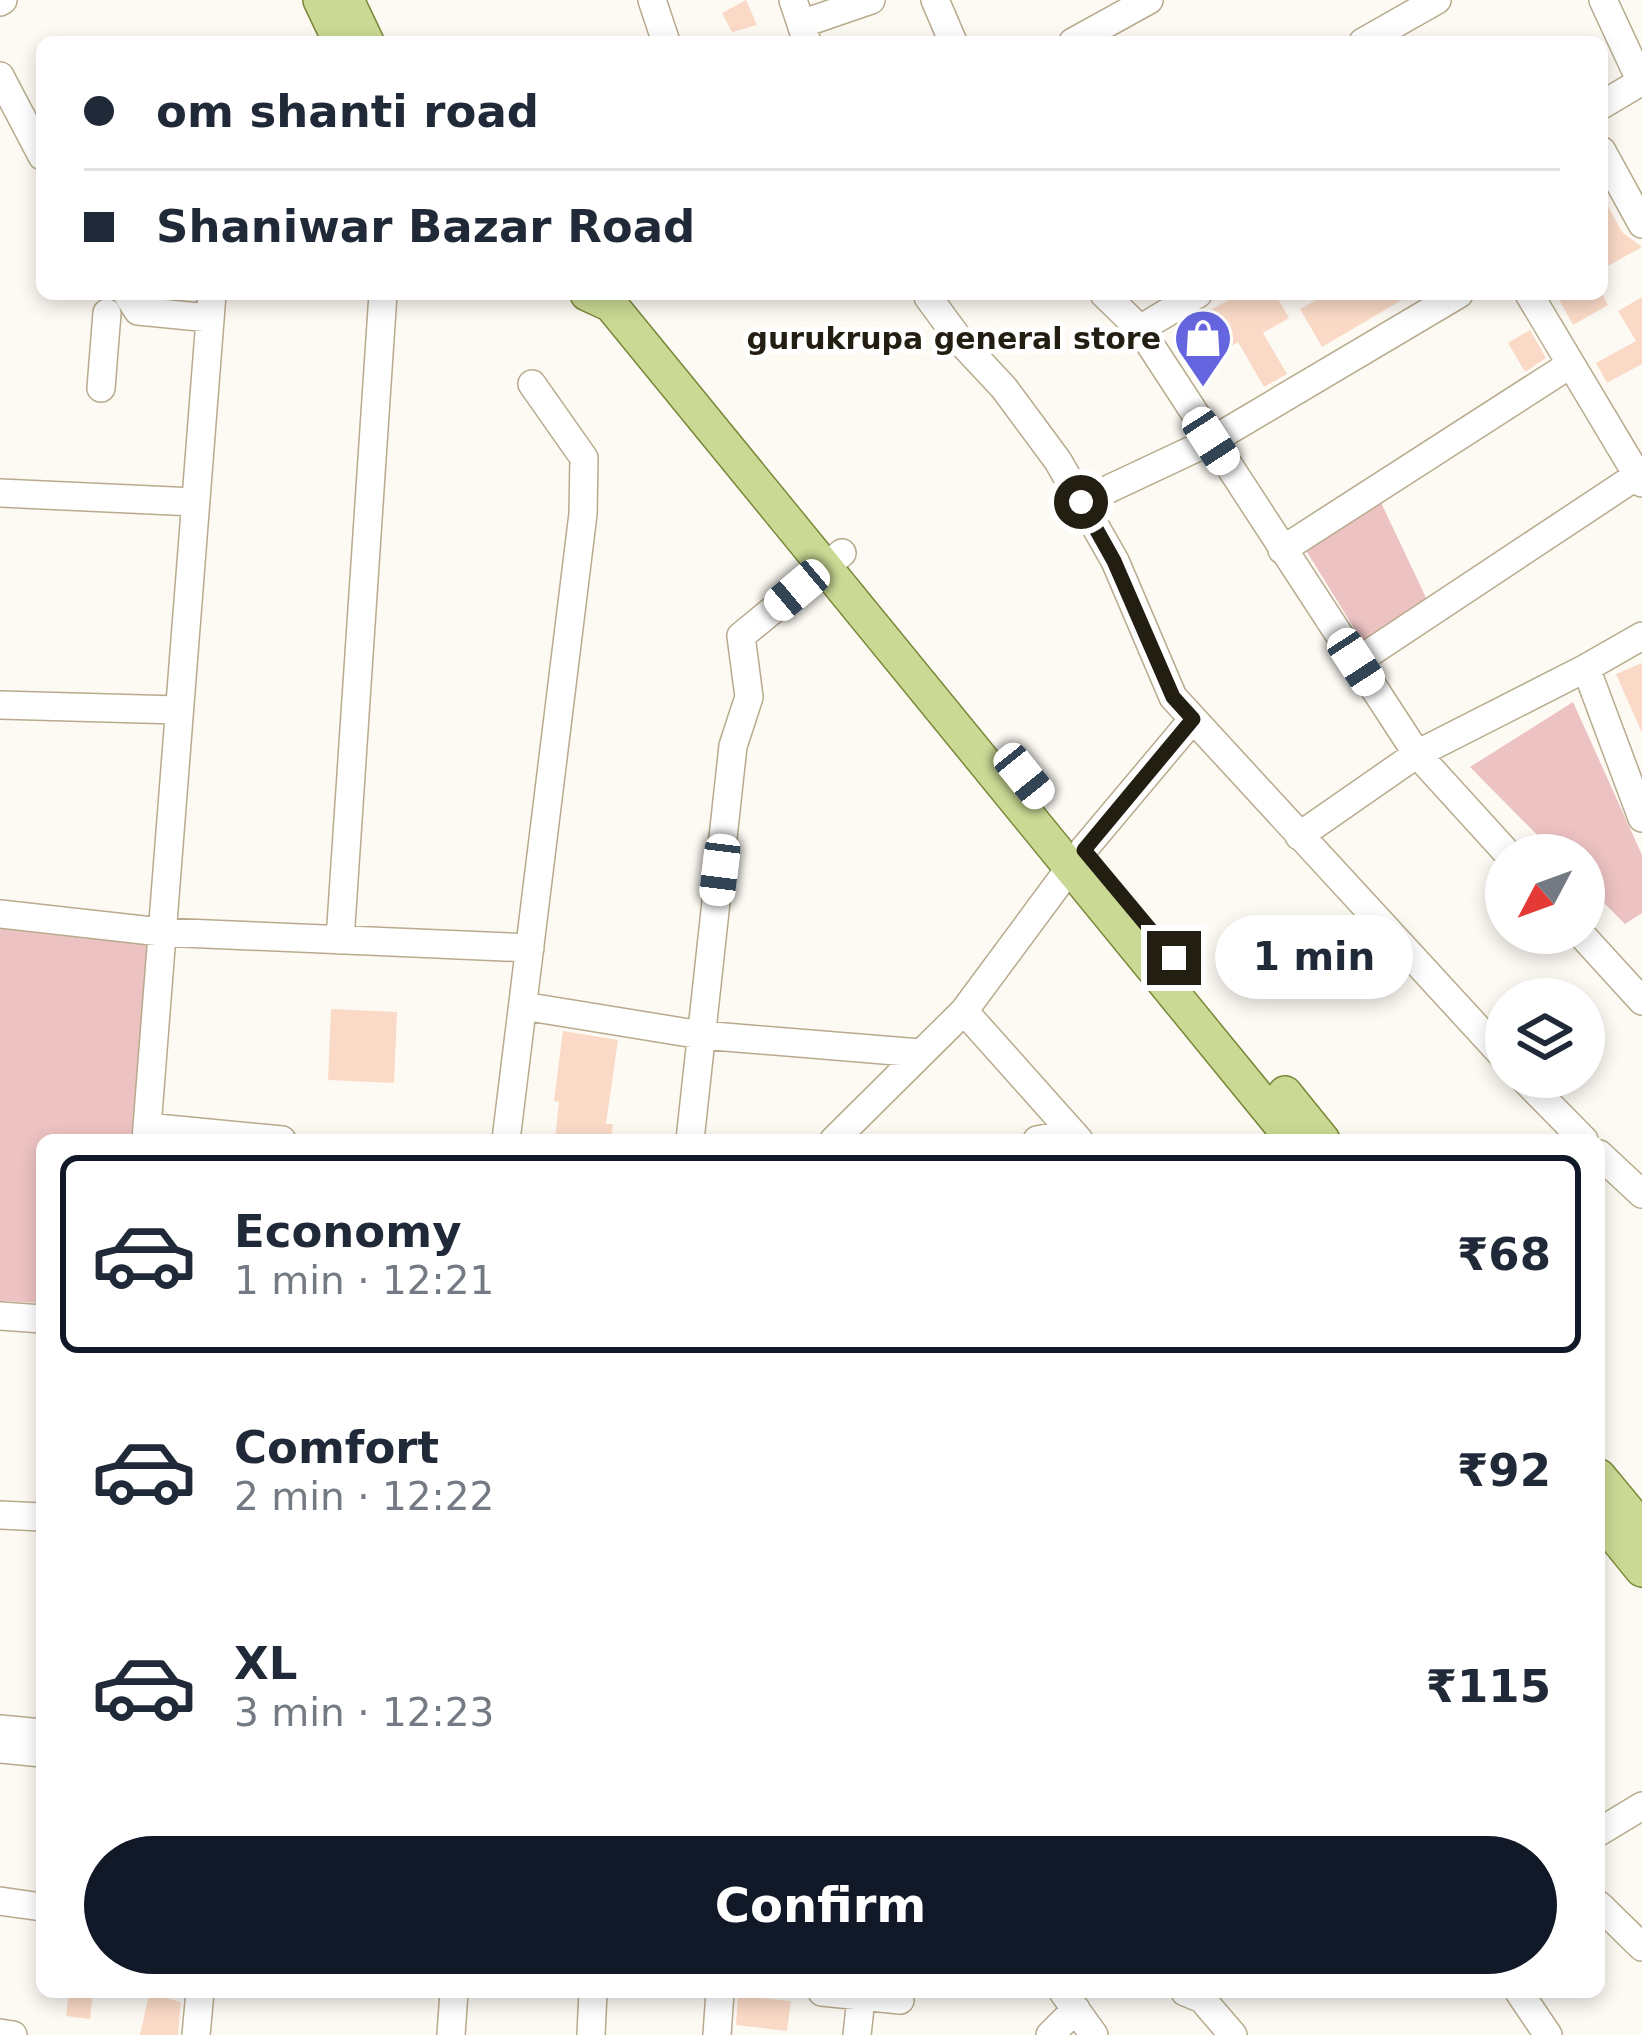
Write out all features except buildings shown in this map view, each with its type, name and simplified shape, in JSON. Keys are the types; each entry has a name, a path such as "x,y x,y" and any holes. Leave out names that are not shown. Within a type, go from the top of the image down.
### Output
{"main road":[{"path":"320,0 337,36"},
{"path":"346,0 364,36"},
{"path":"601,300 611,304 833,560 1078,859 1318,1134"},
{"path":"634,300 833,560"},
{"path":"1078,859 1288,1134"},
{"path":"1605,1483 1642,1528"},
{"path":"1605,1524 1642,1570"}],"street":[{"path":"652,0 664,36"},
{"path":"800,22 871,0"},
{"path":"935,0 950,36"},
{"path":"1084,36 1149,0"},
{"path":"1374,36 1437,0"},
{"path":"1603,0 1641,81 1608,100"},
{"path":"0,76 36,145"},
{"path":"1608,162 1642,224"},
{"path":"340,940 383,300"},
{"path":"933,300 1058,460 1114,561 1173,697 1485,1036"},
{"path":"1110,300 1140,329 1417,754 1490,834"},
{"path":"1140,329 1188,300"},
{"path":"1081,502 1211,441 1450,300"},
{"path":"1356,662 1640,479 1533,300"},
{"path":"101,388 113,308 211,306 147,1134"},
{"path":"1282,550 1571,364"},
{"path":"507,1134 583,514 584,458 532,385"},
{"path":"0,493 195,502"},
{"path":"691,1134 734,746 749,697 741,636 833,560"},
{"path":"1299,836 1417,754 1642,636"},
{"path":"1586,668 1642,818"},
{"path":"0,705 178,710"},
{"path":"840,1134 964,1011 1078,859 1193,719"},
{"path":"0,914 160,932 530,948"},
{"path":"1599,954 1642,1001"},
{"path":"523,1006 701,1035 920,1053"},
{"path":"964,1011 1074,1134"},
{"path":"1543,1098 1578,1134"},
{"path":"1605,1160 1642,1194"},
{"path":"0,1316 36,1319"},
{"path":"0,1515 36,1517"},
{"path":"0,1729 36,1732"},
{"path":"0,1749 36,1752"},
{"path":"1605,1828 1642,1806"},
{"path":"0,1901 36,1906"},
{"path":"1605,1911 1642,1947"},
{"path":"196,2035 199,1998"},
{"path":"451,2035 454,1998"},
{"path":"591,2035 593,1998"},
{"path":"717,2035 720,1998"},
{"path":"857,2035 861,1998 899,2000"},
{"path":"1200,1998 1233,2035"},
{"path":"1524,1998 1548,2035"},
{"path":"1050,2035 1070,2000 1094,2035"},
{"path":"0,2033 13,2035"}],"shaded area":[{"path":"1375,490 1430,606 1365,646 1299,539"},
{"path":"1573,702 1642,855 1642,913 1625,924 1605,904 1605,834 1536,834 1470,767"},
{"path":"0,921 149,938 140,1134 36,1134 36,1303 0,1301"}],"place":[{"name":"gurukrupa general store","path":"1203,389"}],"route":[{"path":"1081,502 1114,561 1173,697 1193,719 1084,850 1174,958"}]}
